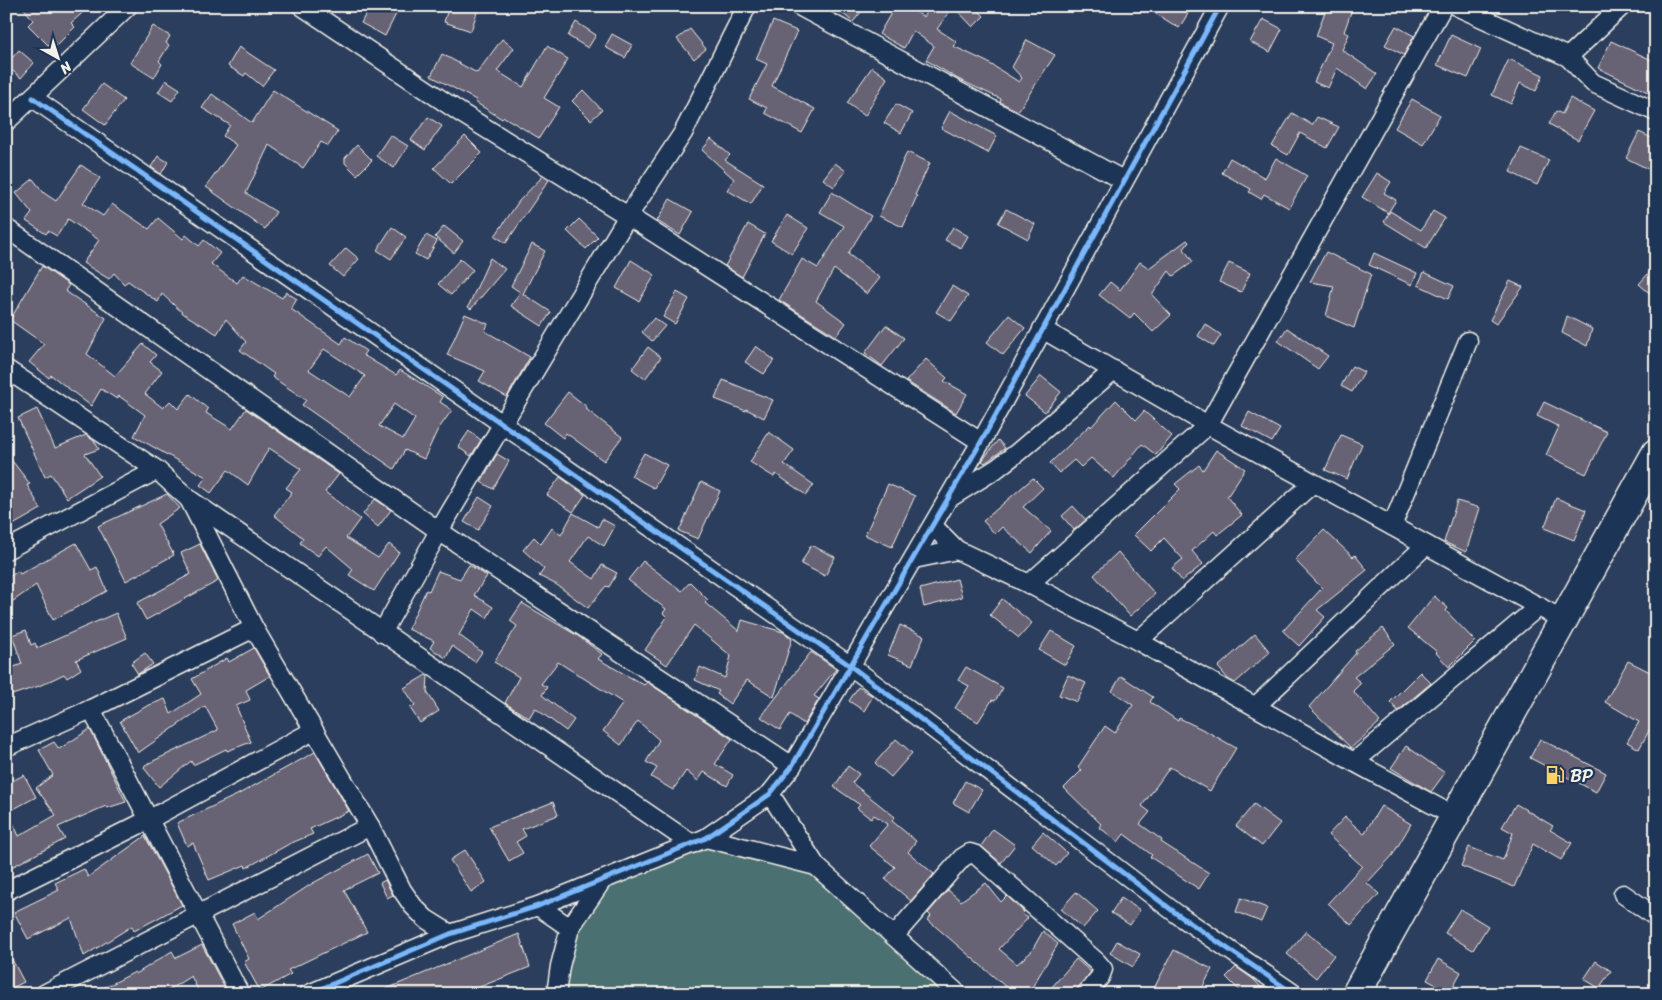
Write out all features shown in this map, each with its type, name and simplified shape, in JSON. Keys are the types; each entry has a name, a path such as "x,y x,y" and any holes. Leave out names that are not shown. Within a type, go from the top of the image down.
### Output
{"highway":[{"path":"1356,994 1656,453"}],"street":[{"path":"6,122 128,6"},
{"path":"302,6 461,113 628,216 981,442"},
{"path":"382,633 439,531 502,425 628,216 683,132 747,6"},
{"path":"799,6 1123,180"},
{"path":"310,994 450,934 538,906 699,841 770,794 792,766 852,667 981,442 1220,6"},
{"path":"1029,584 1208,425 1443,6"},
{"path":"1456,6 1568,57 1593,83 1656,112"},
{"path":"1568,57 1622,6"},
{"path":"33,98 852,667 1178,914 1294,994"},
{"path":"6,228 439,531 792,766"},
{"path":"1042,329 1208,425 1563,620"},
{"path":"1392,526 1468,341"},
{"path":"6,369 157,470 190,500 382,633 699,841 816,866"},
{"path":"949,498 996,469 1114,370"},
{"path":"6,550 157,470"},
{"path":"1138,641 1313,482"},
{"path":"190,500 254,628 370,826 413,906 426,918 450,934"},
{"path":"933,526 956,550 1029,584 1138,641 1454,816"},
{"path":"1256,706 1426,544"},
{"path":"914,559 956,550"},
{"path":"1354,762 1539,606"},
{"path":"6,747 91,709 254,628"},
{"path":"91,709 240,994"},
{"path":"6,891 150,819 313,731"},
{"path":"770,794 816,866 958,994"},
{"path":"44,994 370,826"},
{"path":"894,936 962,858 970,853 976,855 1103,969 1100,977 1086,994"},
{"path":"556,994 560,966 570,928 601,882"},
{"path":"1623,894 1656,917"},
{"path":"538,906 570,928"}],"green space":[{"path":"707,846 813,871 949,994 568,994 565,971 587,911 608,885"}],"building":[{"path":"22,6 90,6 71,23 75,27 55,47 50,47 28,25 33,20"},
{"path":"370,6 400,6 385,36 361,23"},
{"path":"449,6 479,6 471,31 444,22"},
{"path":"834,6 866,6 853,22"},
{"path":"895,6 906,6 924,17 931,6 941,6 949,12 937,29 957,42 953,46 987,62 1019,82 1022,78 1012,67 1027,40 1055,55 1018,111 1000,102 1001,99 958,79 926,60 934,46 913,31 904,48 879,34"},
{"path":"953,6 974,6 984,16 973,27"},
{"path":"1143,6 1180,6 1189,12 1179,28"},
{"path":"1327,6 1353,6 1344,32 1349,34 1342,50 1377,74 1367,89 1337,68 1328,88 1314,82 1332,43 1316,36"},
{"path":"1263,19 1282,29 1270,52 1250,42"},
{"path":"773,21 797,31 772,86 815,109 802,133 765,113 767,108 749,99 767,64 756,59"},
{"path":"576,22 596,35 588,48 568,36"},
{"path":"153,26 170,36 166,43 169,45 159,61 162,64 154,78 130,63"},
{"path":"1396,26 1414,36 1404,55 1385,45"},
{"path":"690,29 706,49 694,59 677,39"},
{"path":"612,34 632,45 625,58 605,47"},
{"path":"1451,35 1481,49 1468,78 1437,65"},
{"path":"502,39 514,48 497,71 523,87 547,46 568,59 544,98 559,107 539,138 504,117 502,119 475,102 476,100 431,76 442,54 477,73"},
{"path":"1611,41 1656,62 1656,96 1598,68"},
{"path":"239,47 274,70 262,86 246,73 244,76 228,66"},
{"path":"19,50 34,63 21,78 6,65"},
{"path":"1509,59 1543,75 1536,91 1520,83 1511,104 1492,95"},
{"path":"872,67 887,78 865,116 847,103"},
{"path":"166,80 180,89 172,101 158,92"},
{"path":"102,84 124,100 105,125 83,109"},
{"path":"273,90 338,131 328,146 321,142 303,168 269,145 246,193 276,212 265,229 206,187 236,145 223,136 230,125 202,108 212,94 252,123"},
{"path":"583,90 602,110 591,120 572,101"},
{"path":"1570,98 1594,111 1578,140 1549,124 1556,111 1562,114"},
{"path":"1412,99 1440,115 1423,144 1395,128"},
{"path":"896,104 912,113 901,133 884,123"},
{"path":"950,111 997,136 988,153 941,128"},
{"path":"1292,113 1312,125 1317,117 1339,127 1327,148 1300,133 1288,155 1272,146"},
{"path":"428,117 442,126 425,150 411,140"},
{"path":"1639,132 1656,140 1656,173 1626,158"},
{"path":"390,135 408,146 394,168 376,156"},
{"path":"465,136 482,153 451,184 434,168"},
{"path":"711,139 730,155 725,160 763,184 751,204 727,190 734,179 702,150"},
{"path":"357,145 372,160 357,175 345,163 345,158"},
{"path":"1521,148 1549,160 1537,185 1510,172"},
{"path":"907,152 930,163 903,227 879,216"},
{"path":"158,156 168,162 161,174 151,167"},
{"path":"1230,158 1265,178 1276,158 1307,176 1289,208 1264,194 1261,199 1249,192 1251,189 1222,173"},
{"path":"835,163 846,171 834,187 823,179"},
{"path":"81,165 100,178 83,203 103,216 112,204 149,229 158,218 183,239 186,235 199,246 204,240 220,253 211,264 237,283 243,275 282,298 286,292 297,299 291,309 341,344 345,337 366,351 363,355 396,375 400,370 443,397 440,402 452,410 437,431 424,459 405,450 394,469 302,405 306,400 272,377 274,374 240,350 246,342 226,319 217,334 184,314 162,294 158,302 128,281 124,284 114,273 109,279 83,263 99,240 68,219 57,236 48,231 46,234 26,221 32,213 16,193 33,179 44,193 56,201","holes":["324,349 365,376 350,397 309,370","394,404 415,419 403,439 379,426"]},
{"path":"1377,173 1391,182 1384,193 1396,200 1388,213 1362,197"},
{"path":"543,176 549,180 506,243 495,236 519,201"},
{"path":"832,192 871,216 848,254 880,278 867,294 834,269 816,301 846,323 836,336 779,300 802,259 818,268 844,226 820,212"},
{"path":"670,199 693,212 680,235 657,221"},
{"path":"1006,209 1035,224 1028,239 998,223"},
{"path":"1390,211 1421,230 1433,211 1445,218 1426,248 1384,222"},
{"path":"787,215 808,228 792,254 771,241"},
{"path":"579,219 598,237 586,249 567,231"},
{"path":"748,224 765,234 742,277 725,266"},
{"path":"444,226 463,241 454,253 435,237"},
{"path":"392,227 406,237 391,259 377,250"},
{"path":"953,227 968,236 961,248 945,240"},
{"path":"426,235 437,241 426,260 415,254"},
{"path":"1187,240 1189,242 1184,249 1193,262 1173,276 1169,271 1152,295 1171,315 1153,332 1134,313 1130,319 1099,295 1110,282 1120,290 1140,262 1149,268"},
{"path":"532,244 545,251 523,294 551,312 542,326 511,306 520,292 511,286"},
{"path":"346,248 359,259 343,277 330,266"},
{"path":"1326,252 1371,274 1354,328 1326,316 1334,286 1310,282"},
{"path":"1374,253 1417,273 1412,285 1369,265"},
{"path":"490,258 505,269 471,309 468,307"},
{"path":"460,259 473,270 451,295 438,284"},
{"path":"631,260 655,275 639,301 616,288"},
{"path":"1229,263 1250,273 1241,292 1219,282"},
{"path":"1656,265 1656,299 1639,284"},
{"path":"42,266 69,285 65,291 106,318 87,354 115,376 143,344 156,355 150,362 162,371 145,394 163,408 170,401 178,409 190,394 208,409 206,413 232,429 246,409 339,474 325,492 360,519 346,538 378,558 389,544 399,552 374,591 349,575 353,569 326,546 318,556 300,543 303,538 274,515 292,492 286,488 301,469 269,448 248,485 228,470 211,493 200,485 206,477 134,436 145,415 119,396 117,399 101,389 91,406 51,375 49,378 29,362 44,344 10,320"},
{"path":"1424,272 1454,286 1448,299 1418,285"},
{"path":"1510,281 1523,287 1496,324 1490,320"},
{"path":"952,286 968,296 951,321 936,312"},
{"path":"677,292 689,299 675,324 663,317"},
{"path":"465,314 488,324 485,331 530,357 507,397 479,381 485,371 447,355"},
{"path":"1009,315 1025,328 1003,355 987,342"},
{"path":"1567,316 1592,329 1587,346 1562,333"},
{"path":"654,318 665,326 652,341 642,332"},
{"path":"1205,324 1221,335 1214,346 1198,336"},
{"path":"886,325 904,338 882,366 865,353"},
{"path":"1287,328 1328,356 1318,369 1278,341"},
{"path":"756,346 774,360 764,374 745,362"},
{"path":"648,347 661,357 645,379 632,369"},
{"path":"926,359 947,378 944,381 967,394 956,413 906,381"},
{"path":"1352,366 1364,372 1352,392 1341,386"},
{"path":"1041,376 1061,392 1045,412 1025,396"},
{"path":"723,380 773,400 764,418 746,409 746,411 715,399"},
{"path":"568,392 587,407 586,409 622,437 604,461 566,433 563,438 544,423"},
{"path":"1116,400 1136,420 1144,411 1172,436 1156,455 1142,444 1114,478 1091,458 1081,467 1074,460 1059,473 1050,463 1090,425 1091,427"},
{"path":"1544,402 1607,432 1586,474 1546,455 1559,427 1537,416"},
{"path":"37,409 55,448 86,435 95,442 99,449 85,454 100,476 67,498 51,474 45,477 18,418"},
{"path":"1249,412 1280,429 1272,442 1242,426"},
{"path":"469,431 481,440 471,456 458,447"},
{"path":"769,432 794,450 784,464 814,485 806,495 776,474 774,477 750,462"},
{"path":"1341,435 1362,444 1347,479 1325,470"},
{"path":"998,440 1005,448 985,463 982,461"},
{"path":"1216,450 1245,469 1227,497 1242,515 1217,535 1214,531 1192,551 1203,564 1182,581 1172,568 1183,559 1164,538 1151,551 1134,535 1180,489 1175,484 1199,465 1203,470"},
{"path":"6,453 30,484 27,485 41,509 6,529"},
{"path":"644,453 667,465 654,488 631,476"},
{"path":"497,454 509,461 493,489 481,482"},
{"path":"560,477 585,495 573,512 547,495"},
{"path":"1033,478 1043,488 1023,507 1051,531 1032,553 1002,527 995,534 983,521"},
{"path":"701,482 720,491 698,539 679,531"},
{"path":"888,484 915,496 892,547 865,535"},
{"path":"167,494 180,508 157,524 174,555 126,581 98,526"},
{"path":"479,497 493,506 478,530 464,522"},
{"path":"1556,498 1586,510 1574,540 1544,528"},
{"path":"375,499 391,510 378,527 363,514"},
{"path":"1457,501 1480,508 1466,552 1444,542"},
{"path":"1073,506 1086,520 1074,530 1062,516"},
{"path":"573,513 598,527 602,519 615,526 604,546 588,536 570,562 594,579 602,565 617,573 609,587 606,586 588,608 557,585 539,576 544,569 523,550 534,537 541,544 552,528 561,535"},
{"path":"1324,530 1353,557 1355,555 1367,570 1317,610 1325,617 1299,646 1283,631 1322,588 1295,560"},
{"path":"76,543 91,570 97,567 107,591 53,620 36,585 6,606 6,579 18,571 20,574"},
{"path":"200,544 218,581 146,620 137,603 191,574 181,553"},
{"path":"811,545 835,557 825,576 801,564"},
{"path":"1118,552 1155,594 1130,616 1094,575"},
{"path":"643,561 682,591 690,582 708,600 705,603 739,631 742,620 783,632 792,639 774,697 747,680 730,704 717,694 719,691 695,680 700,667 725,678 731,656 694,625 667,665 645,650 667,617 663,613 666,609 628,580"},
{"path":"469,565 487,576 474,595 493,607 487,618 474,609 459,635 482,652 475,662 452,646 446,658 430,648 434,641 408,629 426,590 429,591 438,571 460,579"},
{"path":"957,579 962,597 924,607 920,589"},
{"path":"1434,596 1448,608 1446,611 1475,641 1449,667 1437,652 1408,628"},
{"path":"1002,599 1032,623 1019,638 990,615"},
{"path":"522,603 578,636 602,654 598,659 644,685 647,682 732,739 715,764 733,775 727,786 704,772 698,781 686,771 673,790 651,777 657,768 646,762 659,740 638,721 621,745 603,731 623,703 558,662 541,684 547,687 542,695 574,720 566,731 535,708 529,718 505,703 519,677 494,662 517,626 510,621"},
{"path":"116,613 127,638 76,660 81,669 67,678 64,674 39,686 6,697 6,670 22,664 12,635 26,630 31,645 35,643 37,648"},
{"path":"900,625 924,636 912,665 888,655"},
{"path":"1383,628 1395,644 1354,677 1361,683 1353,691 1380,722 1351,748 1309,707 1356,653 1355,651"},
{"path":"1051,631 1076,646 1065,665 1039,650"},
{"path":"1255,634 1270,652 1235,683 1228,679 1218,667"},
{"path":"254,648 270,676 246,690 250,700 236,706 251,742 227,751 226,749 193,765 191,761 159,787 144,768 145,765 218,730 205,706 138,753 120,721 147,706 165,699 171,714 201,694 192,679 227,658 229,662"},
{"path":"811,652 836,669 814,696 819,699 804,724 790,714 780,730 761,717"},
{"path":"145,653 153,664 138,674 131,663"},
{"path":"1628,661 1656,675 1656,732 1650,729 1639,749 1627,742 1639,722 1605,702"},
{"path":"966,667 1003,688 995,701 992,700 978,722 955,708 969,686 958,680"},
{"path":"1420,672 1431,683 1398,711 1390,702"},
{"path":"426,675 428,676 427,692 439,711 420,723 410,708 415,705 404,688"},
{"path":"1068,675 1086,683 1077,702 1059,695"},
{"path":"1121,676 1153,697 1150,702 1178,721 1179,718 1236,748 1210,791 1170,767 1142,806 1150,812 1140,824 1162,840 1161,842 1209,873 1199,889 1150,857 1152,855 1124,834 1118,842 1099,827 1101,824 1064,788 1082,770 1078,767 1105,726 1115,733 1133,705 1112,691"},
{"path":"858,687 873,696 864,711 849,701"},
{"path":"90,729 126,802 107,808 106,806 58,827 65,839 6,870 6,784 24,775 36,797 8,812 19,836 56,815 36,788 53,775 39,750 54,742 59,749"},
{"path":"896,739 912,753 891,777 875,763"},
{"path":"1540,739 1606,773 1596,792 1530,758"},
{"path":"1406,746 1445,773 1431,792 1391,768"},
{"path":"315,752 349,811 310,829 313,834 289,844 246,868 245,865 209,880 193,843 187,846 177,823 237,795"},
{"path":"848,766 859,774 852,783 895,817 892,821 916,841 908,852 934,874 911,901 885,879 895,867 869,846 888,824 874,815 871,819 857,808 860,805 834,787"},
{"path":"965,781 982,790 969,812 953,803"},
{"path":"553,802 558,815 522,829 526,836 516,842 523,853 509,861 489,827"},
{"path":"1254,804 1280,823 1262,846 1236,826"},
{"path":"1516,804 1553,826 1550,830 1572,843 1561,860 1533,844 1514,887 1461,866 1469,847 1503,860 1513,833 1502,827"},
{"path":"1381,806 1411,824 1392,856 1367,883 1379,894 1351,925 1328,903 1362,866 1328,835 1345,817 1364,834"},
{"path":"993,829 1015,845 1001,863 981,846"},
{"path":"1043,832 1067,853 1056,866 1032,845"},
{"path":"145,836 182,905 134,931 132,926 84,956 71,918 28,939 14,912 59,890 55,883 84,869 88,877"},
{"path":"465,850 486,882 471,892 450,860"},
{"path":"368,854 378,873 344,890 367,932 288,970 291,974 260,991 244,962 249,959 232,924 255,912 258,919 313,883"},
{"path":"385,880 393,895 387,898 380,883"},
{"path":"986,883 1001,902 1007,896 1024,912 1022,914 1028,918 999,949 1017,964 1031,952 1043,931 1058,944 1028,994 1014,994 928,920 931,916 928,913 948,890 961,901"},
{"path":"1076,892 1098,911 1083,928 1061,909"},
{"path":"1121,898 1140,910 1130,925 1111,913"},
{"path":"1241,898 1267,908 1261,922 1236,912"},
{"path":"1460,909 1488,926 1473,950 1445,933"},
{"path":"1306,931 1334,955 1316,978 1287,954"},
{"path":"519,934 530,967 462,994 374,994"},
{"path":"1117,941 1140,954 1133,967 1110,953"},
{"path":"202,945 228,994 200,994 191,976 162,994 92,994 135,972 136,974 172,951 176,958"},
{"path":"6,948 24,982 6,991"},
{"path":"1174,950 1212,969 1199,994 1151,994"},
{"path":"1076,959 1091,972 1074,994 1046,994"},
{"path":"1438,959 1461,972 1450,992 1427,980"},
{"path":"1596,961 1611,971 1599,988 1584,979"},
{"path":"1236,967 1253,979 1268,994 1243,994 1226,977"}],"cycle path":[{"path":"309,994 450,934 538,906 706,838 770,794 792,766 981,442 1220,6"},
{"path":"33,98 852,667 1177,914 1294,994"}],"place":[{"name":"BP","path":"1555,775"}]}
